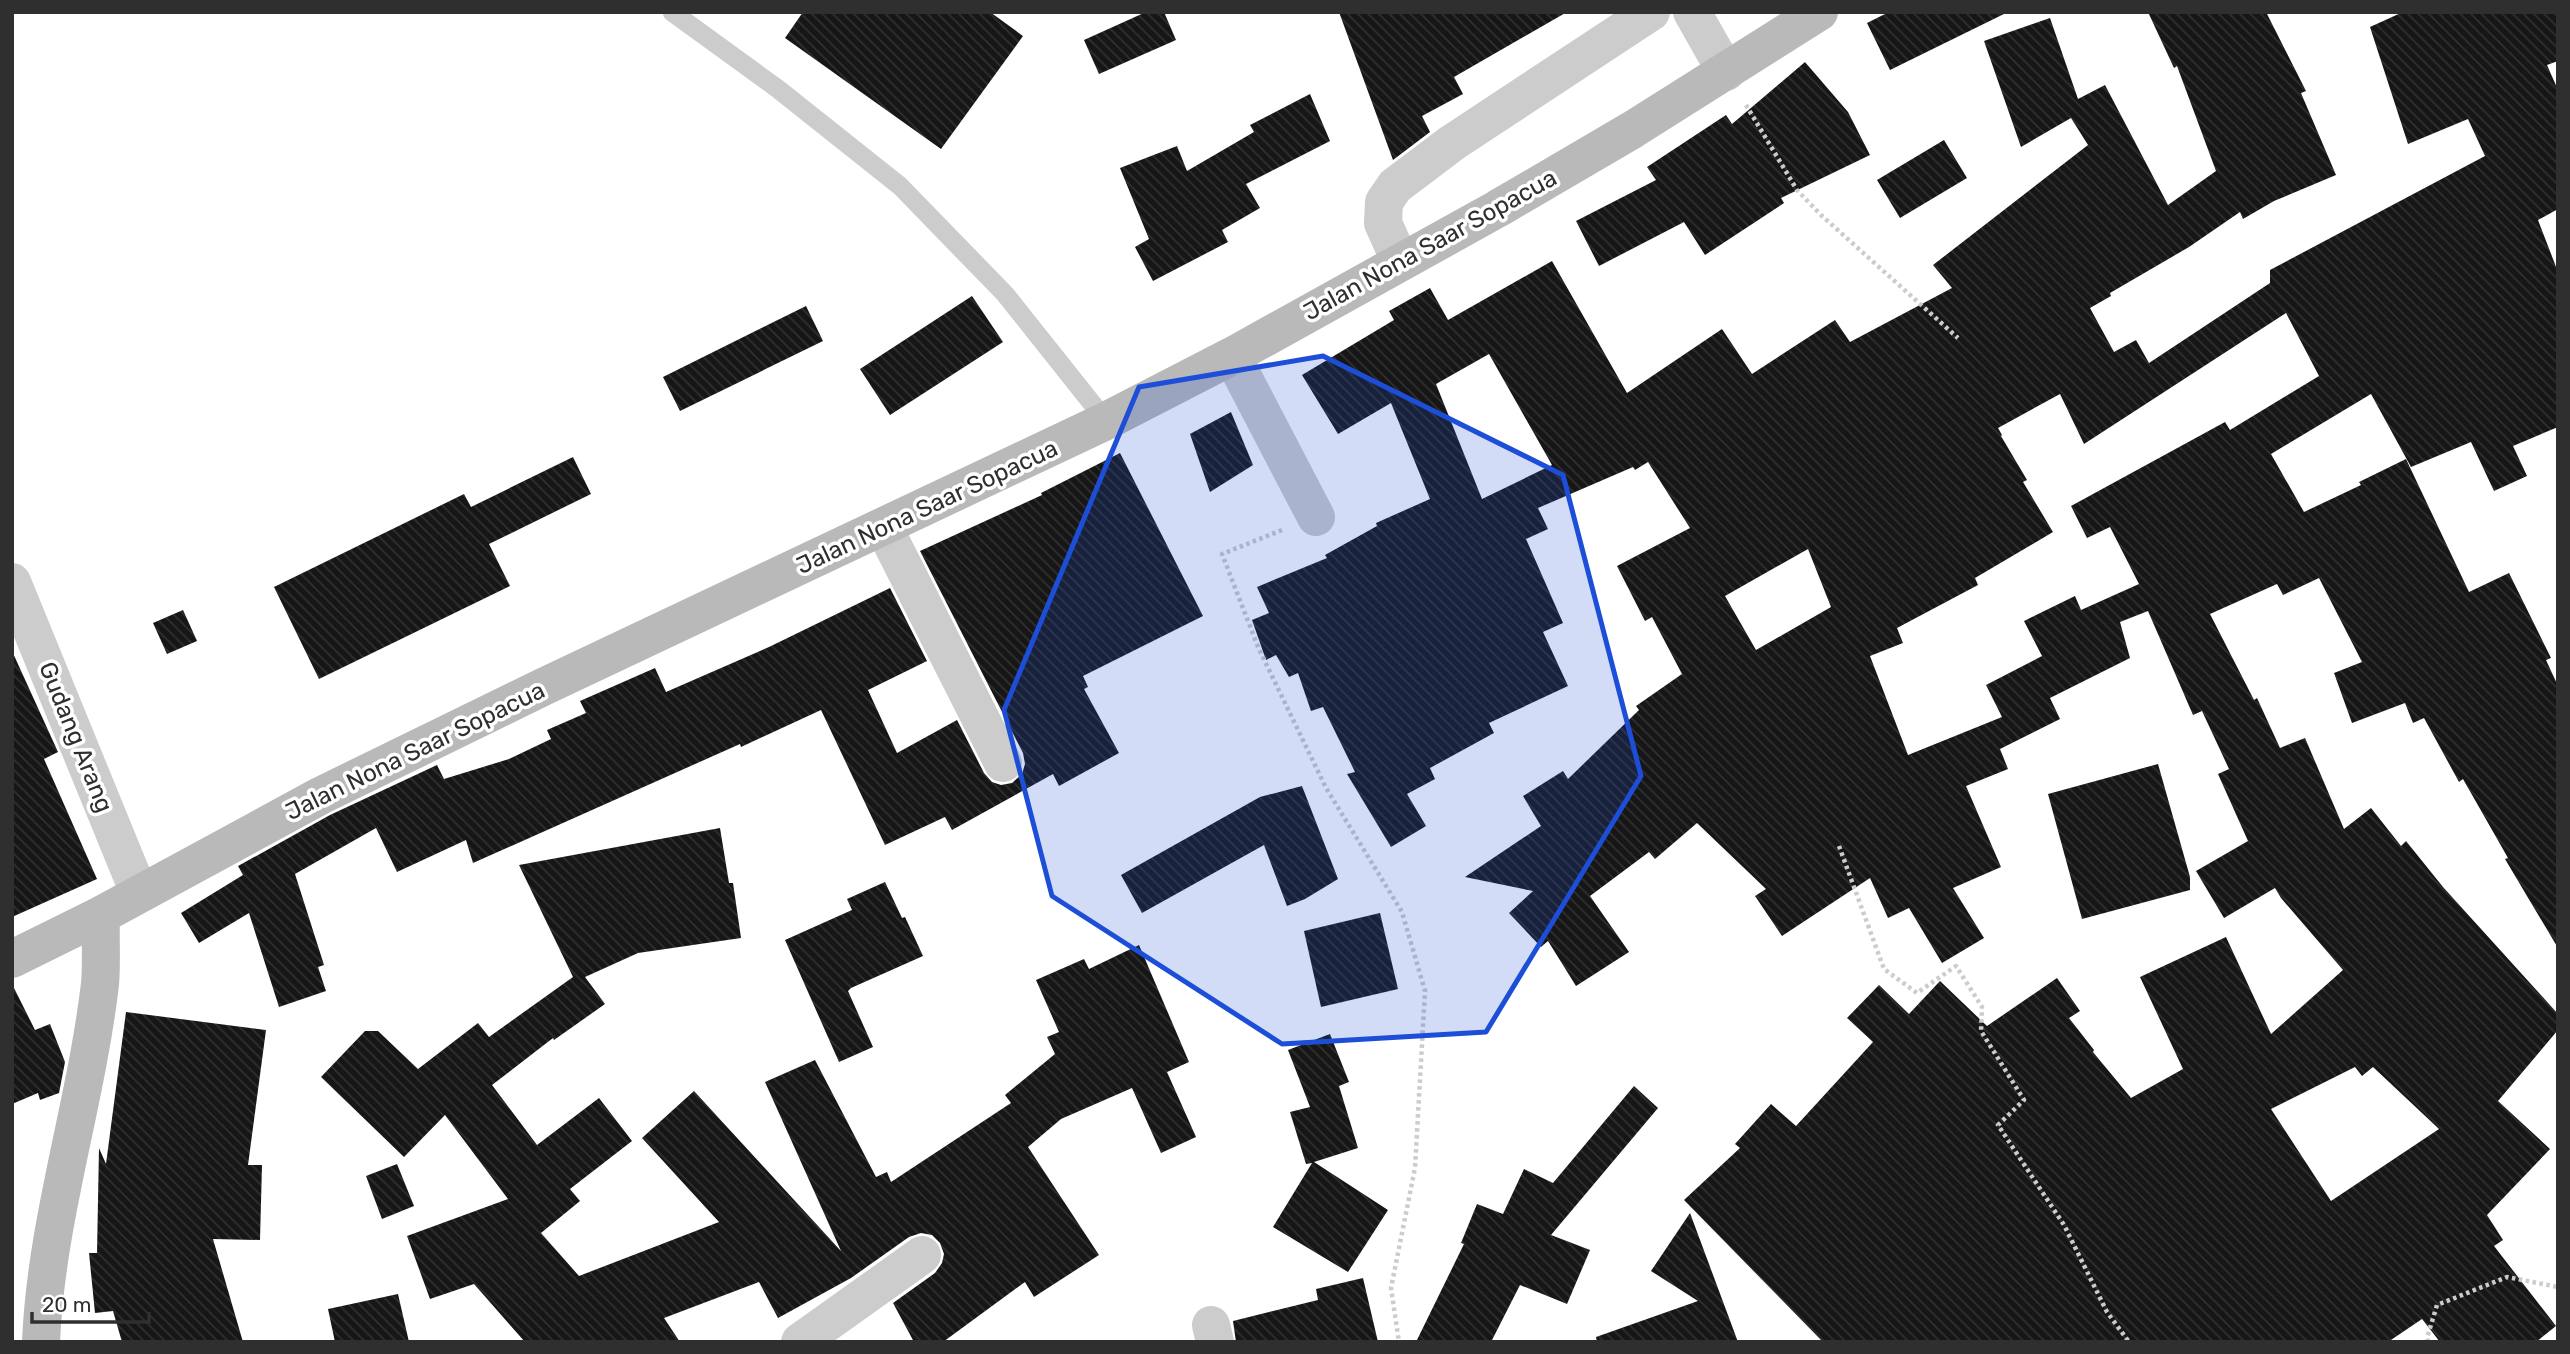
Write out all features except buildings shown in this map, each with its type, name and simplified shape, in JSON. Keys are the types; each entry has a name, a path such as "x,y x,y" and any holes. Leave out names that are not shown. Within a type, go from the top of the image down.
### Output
{"main road":[{"name":"Jalan Nona Saar Sopacua","path":"12,959 101,915 320,796 543,687 1106,421 1231,356 1497,209 1727,72 1819,12"},
{"path":"41,1342 45,1277 87,1065 100,982 101,915"}],"street":[{"path":"1400,261 1383,223 1384,202 1395,186 1452,143 1651,12"},
{"path":"1692,12 1727,72"},
{"path":"1231,356 1316,517"},
{"path":"884,528 1003,763"},
{"name":"Gudang Arang","path":"12,582 139,893"},
{"path":"800,1342 922,1255"}],"lane":[{"path":"672,12 778,89 900,186 1005,294 1106,421"}],"path":[{"path":"1727,72 1797,190 1821,215 1958,338"},
{"path":"1316,517 1222,554 1258,647 1326,789 1402,912 1424,991 1415,1168 1391,1288 1399,1342"},
{"path":"1839,846 1884,969 1917,993 1956,966 1982,1007 1981,1031 2024,1100 1998,1125 2064,1225 2107,1312 2129,1342"},
{"path":"2428,1342 2437,1306 2507,1276 2558,1287"}],"highlighted area":[{"path":"1323,356 1563,475 1641,776 1486,1032 1282,1044 1052,896 1004,710 1139,387"}]}
